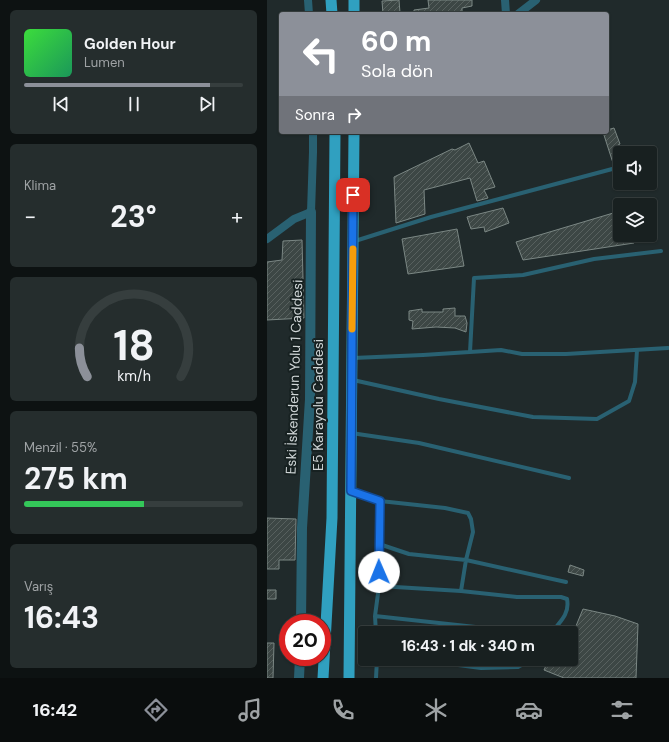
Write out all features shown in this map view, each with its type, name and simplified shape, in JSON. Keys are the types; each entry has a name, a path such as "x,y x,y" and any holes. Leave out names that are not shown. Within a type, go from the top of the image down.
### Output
{"highway":[{"path":"331,0 332,12"},
{"path":"353,0 353,12"},
{"name":"E5 Karayolu Caddesi","path":"323,678 332,518 335,134"},
{"path":"349,678 353,134"}],"street":[{"path":"308,0 309,12"},
{"path":"505,0 506,12"},
{"path":"521,12 536,0"},
{"name":"Eski İskenderun Yolu 1 Caddesi","path":"301,614 302,528 310,399 313,134"},
{"path":"267,239 294,219 311,212"},
{"path":"299,678 300,666"}],"lane":[{"path":"353,242 431,217 613,169"},
{"path":"470,352 473,278 523,275 594,259 661,251"},
{"path":"352,358 501,350 522,354 566,354 668,348"},
{"path":"351,380 439,400 533,417 597,419 629,401 635,382 637,350"},
{"path":"351,433 419,443 569,478"},
{"path":"351,491 380,501 445,508 468,513 471,519 473,532 466,560 461,591"},
{"path":"376,626 375,616 379,586 380,501"},
{"path":"379,544 409,554 466,560 565,582"},
{"path":"379,586 461,591 517,597 561,597 567,599 569,608 563,620 557,626"},
{"path":"375,616 466,626"},
{"path":"376,678 377,666"},
{"path":"466,666 481,668 520,666"}],"building":[{"path":"399,0 400,12 383,12 382,1"},
{"path":"428,0 472,0 472,6 462,8 462,12 414,12 414,10 429,8"},
{"path":"614,128 620,144 618,146 613,146 613,163 604,134 609,134 609,129"},
{"path":"469,143 478,163 484,161 495,187 484,190 488,198 477,201 470,178 424,190 425,214 396,223 394,177 452,149 455,150"},
{"path":"503,208 509,223 485,232 484,227 471,229 467,217"},
{"path":"613,213 613,242 634,243 523,260 516,242"},
{"path":"457,229 464,266 408,274 402,239"},
{"path":"302,240 304,318 267,320 267,262 282,260 283,241"},
{"path":"455,308 455,316 465,316 467,323 466,332 455,328 436,327 412,329 413,321 409,320 409,311 422,309 422,312 443,312 443,309"},
{"path":"267,518 296,519 295,560 279,560 279,569 267,569"},
{"path":"570,565 584,570 583,576 568,572"},
{"path":"267,590 276,590 276,599 267,599"},
{"path":"583,609 615,616 638,624 636,678 564,678 544,670 546,666 578,666 578,626 576,626"},
{"path":"267,643 274,643 273,678 267,678"}],"slow traffic":[{"path":"352,329 353,249"}],"route":[{"path":"353,195 351,491 380,501 379,572"}]}
